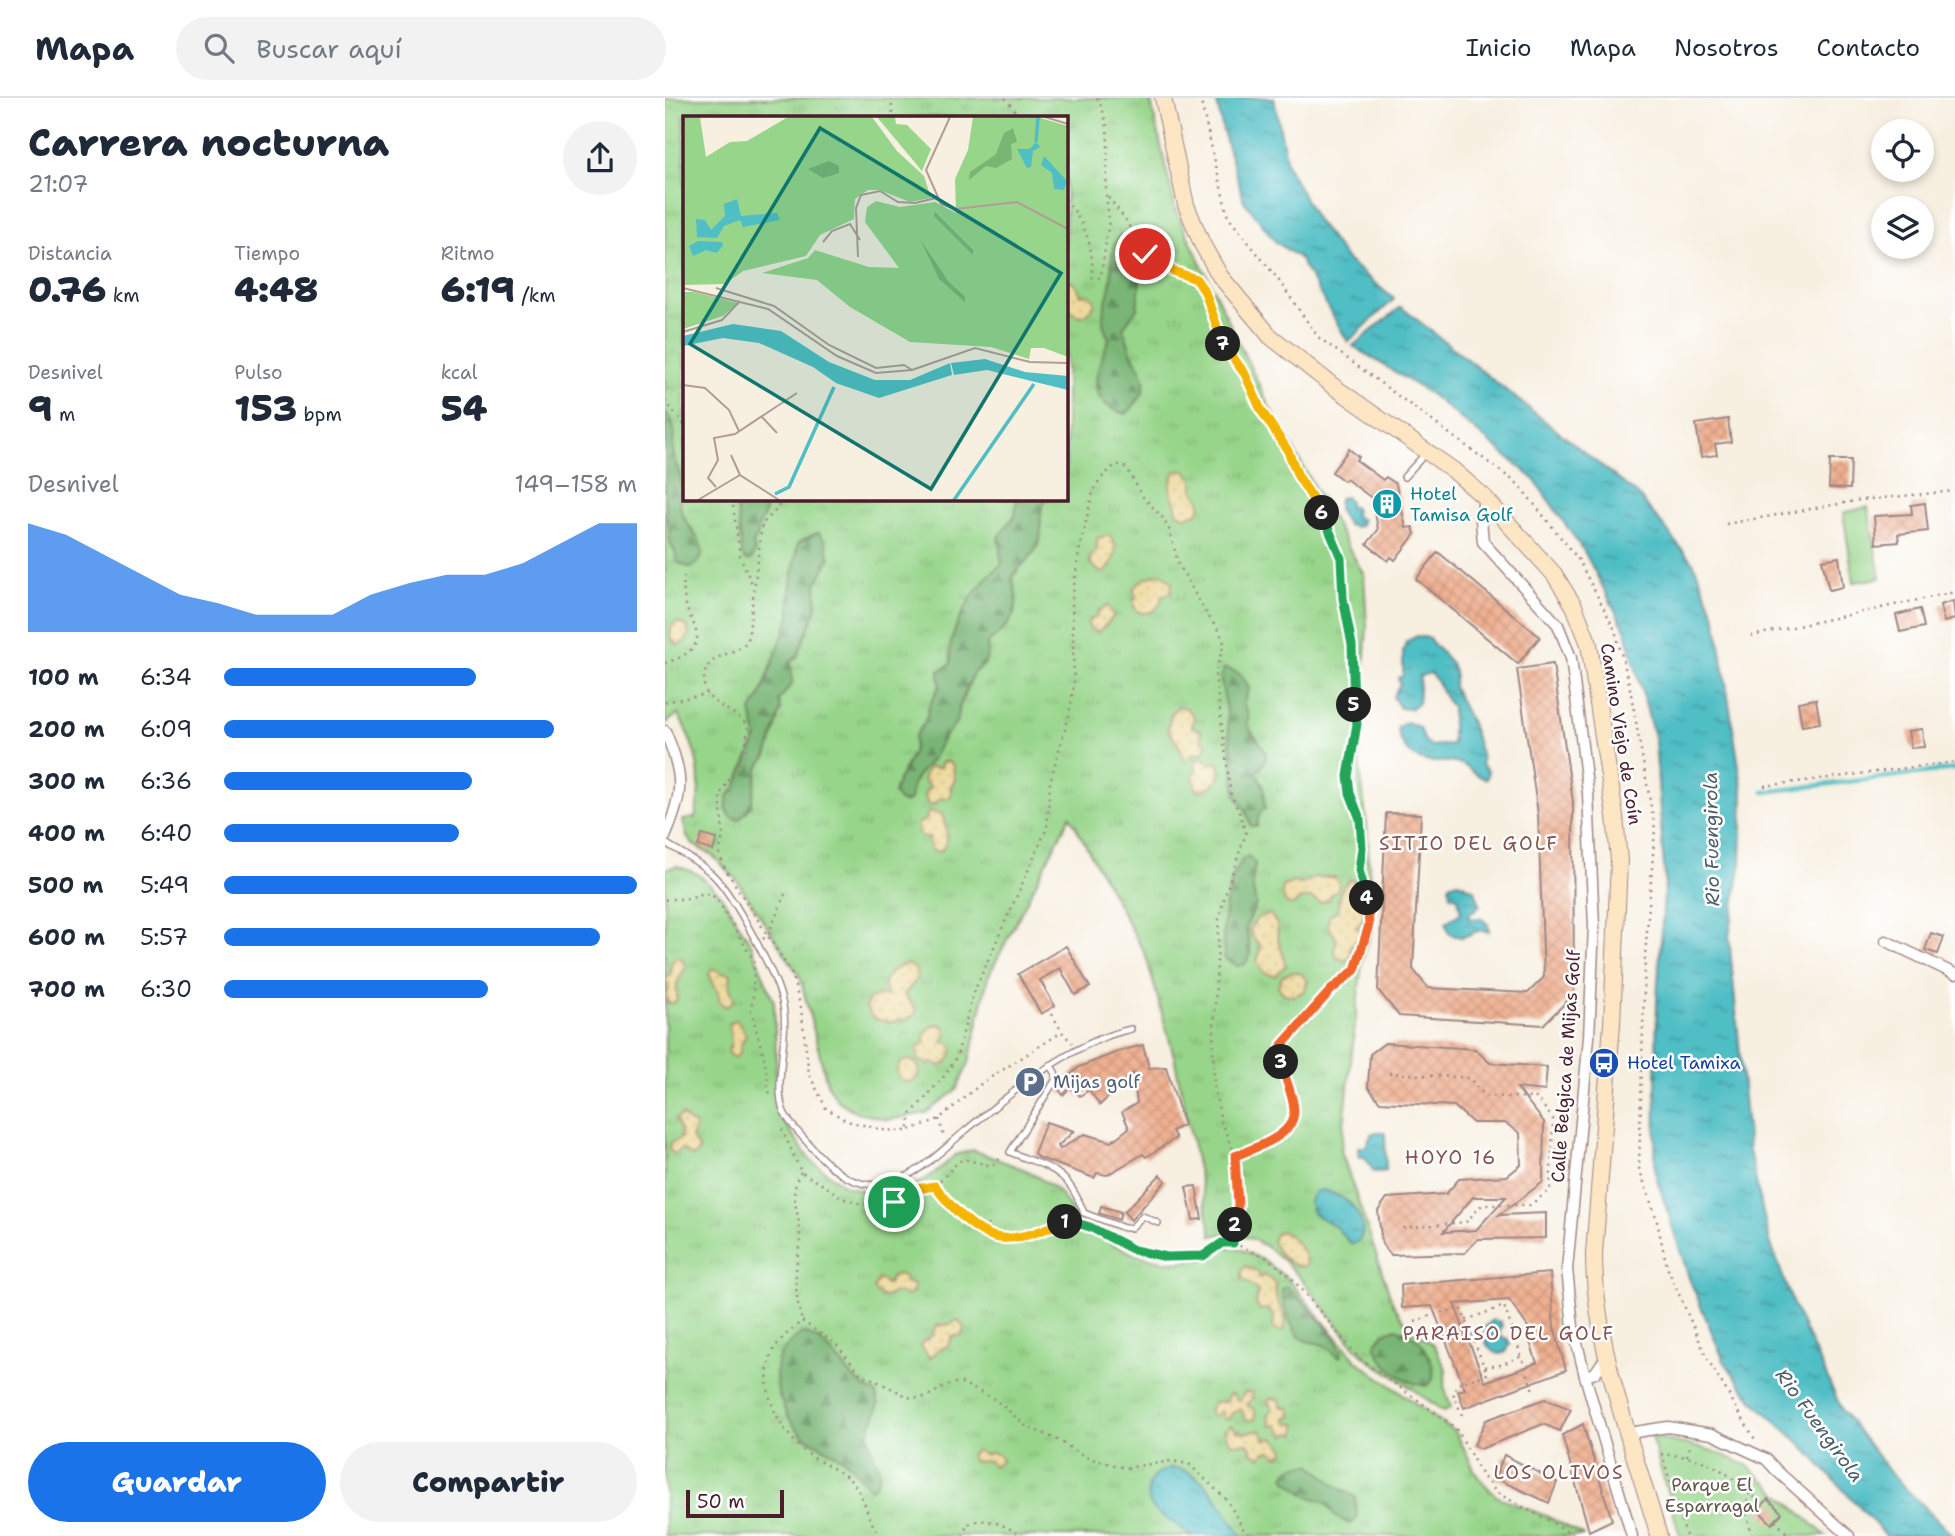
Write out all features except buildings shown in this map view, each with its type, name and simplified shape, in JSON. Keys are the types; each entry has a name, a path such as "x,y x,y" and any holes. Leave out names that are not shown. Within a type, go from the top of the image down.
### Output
{"street":[{"name":"Camino Viejo de Coín","path":"1163,98 1187,205 1202,244 1220,276 1270,336 1333,386 1428,451 1484,497 1554,574 1574,606 1589,643 1615,816 1619,861 1612,1024 1594,1254 1595,1294 1607,1356 1659,1536"},
{"name":"Calle Belgica de Mijas Golf","path":"1484,497 1481,520 1483,542 1558,625 1571,658 1588,793 1594,926 1593,1038 1567,1269 1573,1327 1590,1375 1632,1536"},
{"path":"665,731 675,754 680,781 678,807 665,837"},
{"path":"1886,941 1955,974"},
{"path":"1610,1054 1605,1044 1593,1038 1612,1024"},
{"path":"1607,1356 1590,1375 1614,1382"},
{"path":"1629,1433 1668,1427 1712,1434 1766,1459 1849,1536"}],"lane":[{"path":"1405,477 1428,451"},
{"path":"665,843 716,877 745,922 782,1000 785,1022 780,1082 783,1110 817,1154 850,1179 878,1186 919,1170 1007,1096 1050,1065 1131,1029"},
{"path":"1050,1065 1056,1079 1010,1153 1061,1174 1076,1193 1084,1213 1124,1228 1131,1228 1143,1216 1158,1223"}],"path":[{"path":"891,98 893,116"},
{"path":"1005,98 1019,116"},
{"path":"1067,201 1079,216 1090,239 1092,277 1099,279 1109,219 1106,194 1109,139 1102,106 1097,98"},
{"path":"1200,98 1228,217 1277,278 1318,337 1518,484 1578,559 1615,630 1629,683 1655,829 1646,956 1639,1168 1656,1217 1667,1267 1707,1358 1766,1459"},
{"path":"1106,194 1128,223 1133,238 1145,254 1173,271 1196,279 1205,292 1223,343 1245,374 1261,410 1288,451 1298,476 1324,515 1341,558 1343,598 1352,645 1352,689 1357,724 1348,776 1350,793 1360,819 1362,848 1359,870 1367,895 1369,925 1355,970 1331,990 1282,1045 1281,1065 1294,1111 1291,1121 1282,1133 1235,1156"},
{"path":"665,401 683,424"},
{"path":"908,1130 911,1114 940,1082 957,1056 973,994 1047,828 1050,782 1069,715 1074,685 1072,599 1088,508 1100,478 1115,465 1123,465 1143,497 1162,517 1169,529 1178,563 1224,643 1215,674 1231,795 1246,833 1219,919 1213,1074 1221,1121 1235,1156 1238,1205 1233,1243"},
{"path":"1726,524 1861,500 1955,491"},
{"path":"732,500 740,555 753,587"},
{"path":"781,500 762,524 748,640 743,646 721,654 711,663 704,684 707,694 739,716 748,729 745,751 720,795 723,836 719,853 724,867 791,972 801,1008 809,1074 826,1108 847,1121 884,1130 908,1130 939,1119 982,1083 1062,1032"},
{"path":"665,663 690,651 697,642 697,633 683,589 684,571"},
{"path":"1751,636 1955,592"},
{"path":"665,702 707,694"},
{"path":"1764,786 1955,762"},
{"path":"665,900 688,899 701,893 709,893 717,899 754,961 751,1010 773,1106"},
{"path":"768,934 785,894"},
{"path":"1052,1014 1062,1032 1078,1051"},
{"path":"1389,1073 1469,1078 1485,1096 1537,1098 1553,1119 1550,1190 1530,1205 1482,1205 1466,1223 1403,1228"},
{"path":"939,1119 946,1147"},
{"path":"780,1125 801,1172 842,1198 869,1206 894,1202 917,1189 935,1186 964,1159 992,1166 1003,1156"},
{"path":"1552,1150 1579,1151"},
{"path":"801,1172 796,1179 794,1199 800,1231 796,1296 802,1321 836,1345 860,1373 911,1398 926,1397 947,1385 960,1382 996,1401 1026,1426 1058,1440 1085,1457 1125,1468 1171,1461 1189,1464 1227,1500 1250,1536"},
{"path":"935,1186 949,1205 983,1232 1003,1238 1070,1221 1090,1227 1134,1250 1167,1257 1203,1256 1222,1243 1238,1243 1266,1257 1290,1276 1359,1358 1458,1431 1481,1474 1497,1493 1577,1536"},
{"path":"983,1232 989,1223"},
{"path":"1466,1320 1504,1306 1534,1393"},
{"path":"1415,1322 1434,1314 1461,1308 1487,1374 1458,1384 1453,1393 1463,1418"},
{"path":"802,1321 773,1351 768,1372 773,1409 785,1433 804,1451 854,1484 880,1536"},
{"path":"1484,1367 1500,1365 1522,1356"},
{"path":"1686,1536 1662,1454 1687,1456 1712,1463 1763,1504"},
{"path":"1750,1493 1746,1503 1746,1515 1752,1536"},
{"path":"1675,1519 1680,1517"},
{"path":"963,1536 967,1525 978,1521 1004,1526 1022,1536"},
{"path":"1775,1521 1790,1536"}],"green space":[{"path":"665,98 1150,98 1176,211 1268,404 1364,575 1367,627 1358,752 1367,827 1372,930 1362,962 1341,1151 1393,1304 1408,1326 1434,1345 1446,1369 1444,1386 1451,1408 1443,1411 1364,1356 1297,1274 1277,1255 1257,1241 1235,1234 1212,1236 1174,1056 1146,956 1070,816 988,977 969,1063 956,1090 926,1113 888,1120 856,1112 837,1100 827,1083 800,977 736,879 712,855 695,846 687,837 683,820 695,818 699,776 695,752 678,714 665,724"},
{"path":"1120,235 1127,238 1131,260 1141,274 1137,308 1123,328 1143,376 1144,389 1126,414 1103,402 1096,384 1109,339 1103,315 1110,287 1112,251"},
{"path":"665,410 674,430 673,448 680,477 681,510 702,548 699,561 691,568 677,562 665,516"},
{"path":"736,500 766,500 764,516 753,543 755,552 752,559 744,559"},
{"path":"1017,500 1046,500 1041,512 1039,543 1012,579 1017,599 1013,616 1003,630 987,644 988,654 984,665 974,672 960,705 957,721 942,740 933,758 917,776 910,800 904,803 899,801 894,793 913,753 915,736 925,722 930,704 940,685 939,671 951,664 950,644 965,609 978,589 1002,564 998,537 1015,515"},
{"path":"1868,507 1880,578 1854,582 1843,513"},
{"path":"818,532 826,542 830,559 816,584 817,607 797,657 791,661 792,684 779,700 781,710 768,754 758,769 751,806 739,820 731,817 726,809 728,796 735,789 757,737 751,711 760,697 790,616 790,591 798,543"},
{"path":"1224,669 1239,674 1249,688 1244,704 1248,715 1247,722 1266,753 1263,765 1256,772 1264,787 1265,808 1259,815 1257,826 1251,826 1236,795 1226,705 1220,677"},
{"path":"1248,856 1255,863 1252,885 1256,905 1246,927 1251,954 1245,964 1237,966 1225,959 1224,920 1229,888 1240,863"},
{"path":"677,866 698,874 720,894 751,944 774,1002 778,1113 810,1160 845,1186 881,1196 919,1183 955,1155 973,1150 1028,1171 1056,1189 1085,1228 1133,1254 1166,1262 1203,1260 1224,1247 1238,1248 1263,1260 1287,1278 1357,1361 1456,1433 1478,1477 1496,1496 1548,1517 1585,1536 665,1536 665,869"},
{"path":"1286,1286 1328,1329 1342,1355 1339,1357 1326,1346 1306,1341 1299,1336 1286,1309 1282,1289"},
{"path":"1396,1328 1417,1339 1427,1353 1433,1376 1426,1386 1401,1377 1388,1366 1378,1352 1375,1344 1384,1333"},
{"path":"802,1333 823,1344 854,1378 876,1393 878,1406 869,1436 879,1475 872,1489 846,1461 800,1432 788,1417 777,1386 777,1366 783,1350"},
{"name":"Parque El Esparragal","path":"1651,1436 1713,1451 1747,1465 1826,1536 1680,1536"},
{"path":"1311,1464 1335,1485 1355,1497 1357,1519 1350,1524 1336,1517 1325,1502 1307,1496 1284,1476 1292,1468"}],"sand":[{"path":"1067,281 1076,285 1081,295 1088,294 1093,297 1095,303 1084,316 1076,315 1067,308"},
{"path":"1175,471 1186,471 1193,480 1193,489 1201,502 1199,512 1186,517 1177,512 1170,490"},
{"path":"1109,535 1115,553 1107,571 1101,573 1091,564 1090,557 1097,550 1097,538"},
{"path":"1161,573 1172,582 1171,593 1162,595 1156,609 1139,612 1135,608 1136,596 1133,590 1145,579"},
{"path":"1108,606 1114,616 1099,632 1092,630 1088,626 1089,620 1097,617 1098,611"},
{"path":"678,622 687,626 689,636 677,645 670,638 672,624"},
{"path":"1177,707 1191,712 1194,717 1192,727 1201,730 1201,739 1207,744 1206,749 1200,754 1193,754 1190,759 1184,759 1168,730 1170,716"},
{"path":"1198,759 1204,759 1209,764 1217,762 1221,772 1215,783 1202,791 1196,789 1193,774 1196,772 1195,763"},
{"path":"948,761 953,765 955,780 951,786 951,796 941,798 933,805 927,803 924,793 930,787 923,780 928,767 939,768 942,762"},
{"path":"930,811 942,814 945,824 947,838 941,852 933,851 929,845 930,838 923,838 918,832 918,823 927,819"},
{"path":"1316,877 1335,877 1339,883 1338,890 1329,900 1320,903 1306,898 1293,905 1286,904 1282,894 1283,886 1294,882 1303,884"},
{"path":"1351,879 1356,884 1364,913 1363,919 1356,926 1361,932 1360,937 1351,945 1351,955 1345,961 1337,958 1334,950 1337,940 1328,926 1329,916 1339,909 1338,901 1342,888"},
{"path":"1270,914 1278,926 1278,937 1285,961 1285,966 1275,976 1264,973 1257,962 1261,946 1252,937 1250,929 1257,918"},
{"path":"676,957 681,958 686,967 677,983 677,1000 668,1003 665,996 669,988 665,980 671,973 671,962"},
{"path":"909,964 916,970 917,979 904,995 916,1009 914,1015 893,1022 872,1017 866,1007 868,1000 879,995 888,996 883,985 887,977 896,968"},
{"path":"713,968 722,973 730,973 731,976 729,985 734,1001 726,1007 719,1001 710,978 709,974"},
{"path":"1292,972 1300,973 1307,980 1305,990 1295,996 1284,994 1278,987 1282,976"},
{"path":"735,1020 746,1035 740,1047 740,1054 734,1058 728,1052 731,1042 729,1023"},
{"path":"939,1024 945,1027 947,1034 942,1042 949,1043 953,1048 949,1059 943,1064 940,1066 932,1062 929,1065 918,1060 917,1048 925,1043 928,1030"},
{"path":"908,1060 916,1063 919,1071 916,1079 908,1082 900,1079 897,1071 900,1063"},
{"path":"682,1115 696,1125 691,1138 700,1150 693,1157 682,1149 675,1154 669,1150 671,1142 680,1139 681,1133 676,1119"},
{"path":"1281,1231 1301,1249 1306,1264 1303,1267 1285,1259 1272,1242 1275,1234"},
{"path":"1246,1266 1258,1272 1260,1278 1264,1275 1275,1283 1277,1300 1286,1320 1283,1331 1275,1331 1274,1316 1268,1309 1260,1310 1256,1304 1258,1291 1242,1278 1242,1270"},
{"path":"899,1274 904,1277 905,1284 914,1284 913,1293 906,1296 898,1292 884,1297 876,1293 874,1288 878,1279 888,1284 892,1276"},
{"path":"958,1320 964,1327 962,1335 952,1337 948,1346 939,1349 930,1359 921,1346 922,1342 933,1335 936,1326"},
{"path":"1245,1392 1252,1392 1253,1398 1247,1405 1255,1409 1255,1420 1246,1420 1241,1409 1232,1413 1229,1419 1224,1419 1221,1411 1213,1417 1209,1411 1213,1402 1225,1402 1229,1394 1240,1400"},
{"path":"1269,1399 1280,1400 1281,1406 1290,1409 1291,1416 1286,1418 1286,1421 1297,1425 1296,1434 1285,1436 1276,1425 1271,1426 1268,1415 1273,1409 1268,1403"},
{"path":"1231,1425 1238,1432 1240,1430 1244,1433 1261,1430 1265,1440 1274,1438 1285,1449 1282,1455 1276,1456 1272,1451 1265,1452 1261,1457 1250,1452 1248,1443 1231,1444 1224,1431"},
{"path":"976,1450 984,1455 996,1453 1002,1461 994,1466 987,1461 973,1462 970,1455"}],"water":[{"path":"1216,98 1274,98 1287,165 1315,218 1347,260 1394,299 1348,342 1299,258 1276,242 1244,201"},
{"name":"Rio Fuengirola","path":"1401,307 1638,495 1694,564 1716,618 1743,793 1741,862 1729,936 1749,1151 1769,1239 1794,1307 1842,1410 1892,1475 1953,1536 1886,1536 1801,1444 1753,1401 1724,1361 1689,1278 1655,1173 1657,997 1665,881 1655,741 1626,631 1584,551 1533,478 1433,396 1353,346"},
{"path":"1345,497 1349,500 1349,507 1354,507 1356,511 1354,515 1362,520 1361,525 1348,525 1338,510 1339,498"},
{"path":"1417,636 1428,638 1450,662 1455,674 1453,687 1471,723 1482,765 1488,771 1487,779 1460,763 1420,759 1409,752 1401,741 1398,727 1407,722 1420,728 1424,740 1431,746 1452,744 1452,706 1430,673 1420,676 1418,703 1410,709 1400,708 1393,697 1400,684 1398,678 1403,676 1403,652 1406,642"},
{"path":"1458,882 1475,890 1480,905 1469,915 1469,919 1482,918 1488,925 1489,932 1478,931 1462,937 1449,933 1446,922 1461,913 1458,897 1450,895 1449,885"},
{"path":"1372,1133 1385,1133 1386,1171 1374,1172 1365,1157 1359,1157 1358,1147 1366,1147"},
{"path":"1322,1190 1342,1198 1352,1206 1362,1224 1358,1241 1350,1243 1336,1227 1313,1213 1309,1201 1315,1192"},
{"path":"1493,1320 1500,1322 1502,1326 1499,1333 1501,1337 1508,1339 1510,1344 1506,1352 1500,1354 1491,1350 1485,1339 1486,1326"},
{"path":"1171,1468 1195,1476 1205,1484 1242,1536 1190,1536 1156,1511 1148,1498 1149,1485 1156,1475"}],"waterway":[{"path":"1764,792 1955,769"}],"place":[{"name":"Hotel Tamisa Golf","path":"1387,504"},
{"name":"Hotel Tamixa","path":"1604,1063"},
{"name":"Mijas golf","path":"1030,1082"}],"district":[{"name":"SITIO DEL GOLF","path":"1469,843"},
{"name":"HOYO 16","path":"1451,1157"},
{"name":"PARAISO DEL GOLF","path":"1509,1333"},
{"name":"LOS OLIVOS","path":"1559,1472"}],"route":[{"path":"894,1202 917,1189 935,1186 949,1205 966,1219 983,1232 1003,1238 1070,1221 1090,1227 1134,1250 1167,1257 1203,1256 1222,1243 1233,1243 1238,1205 1238,1169 1235,1156 1282,1133 1291,1121 1294,1111 1281,1065 1282,1045 1331,990 1355,970 1364,946 1369,925 1367,895 1359,870 1362,848 1360,819 1350,793 1348,776 1357,724 1352,689 1352,645 1343,598 1338,546 1324,515 1298,476 1288,451 1261,410 1245,374 1223,343 1205,292 1196,279 1173,271 1145,254"}]}
